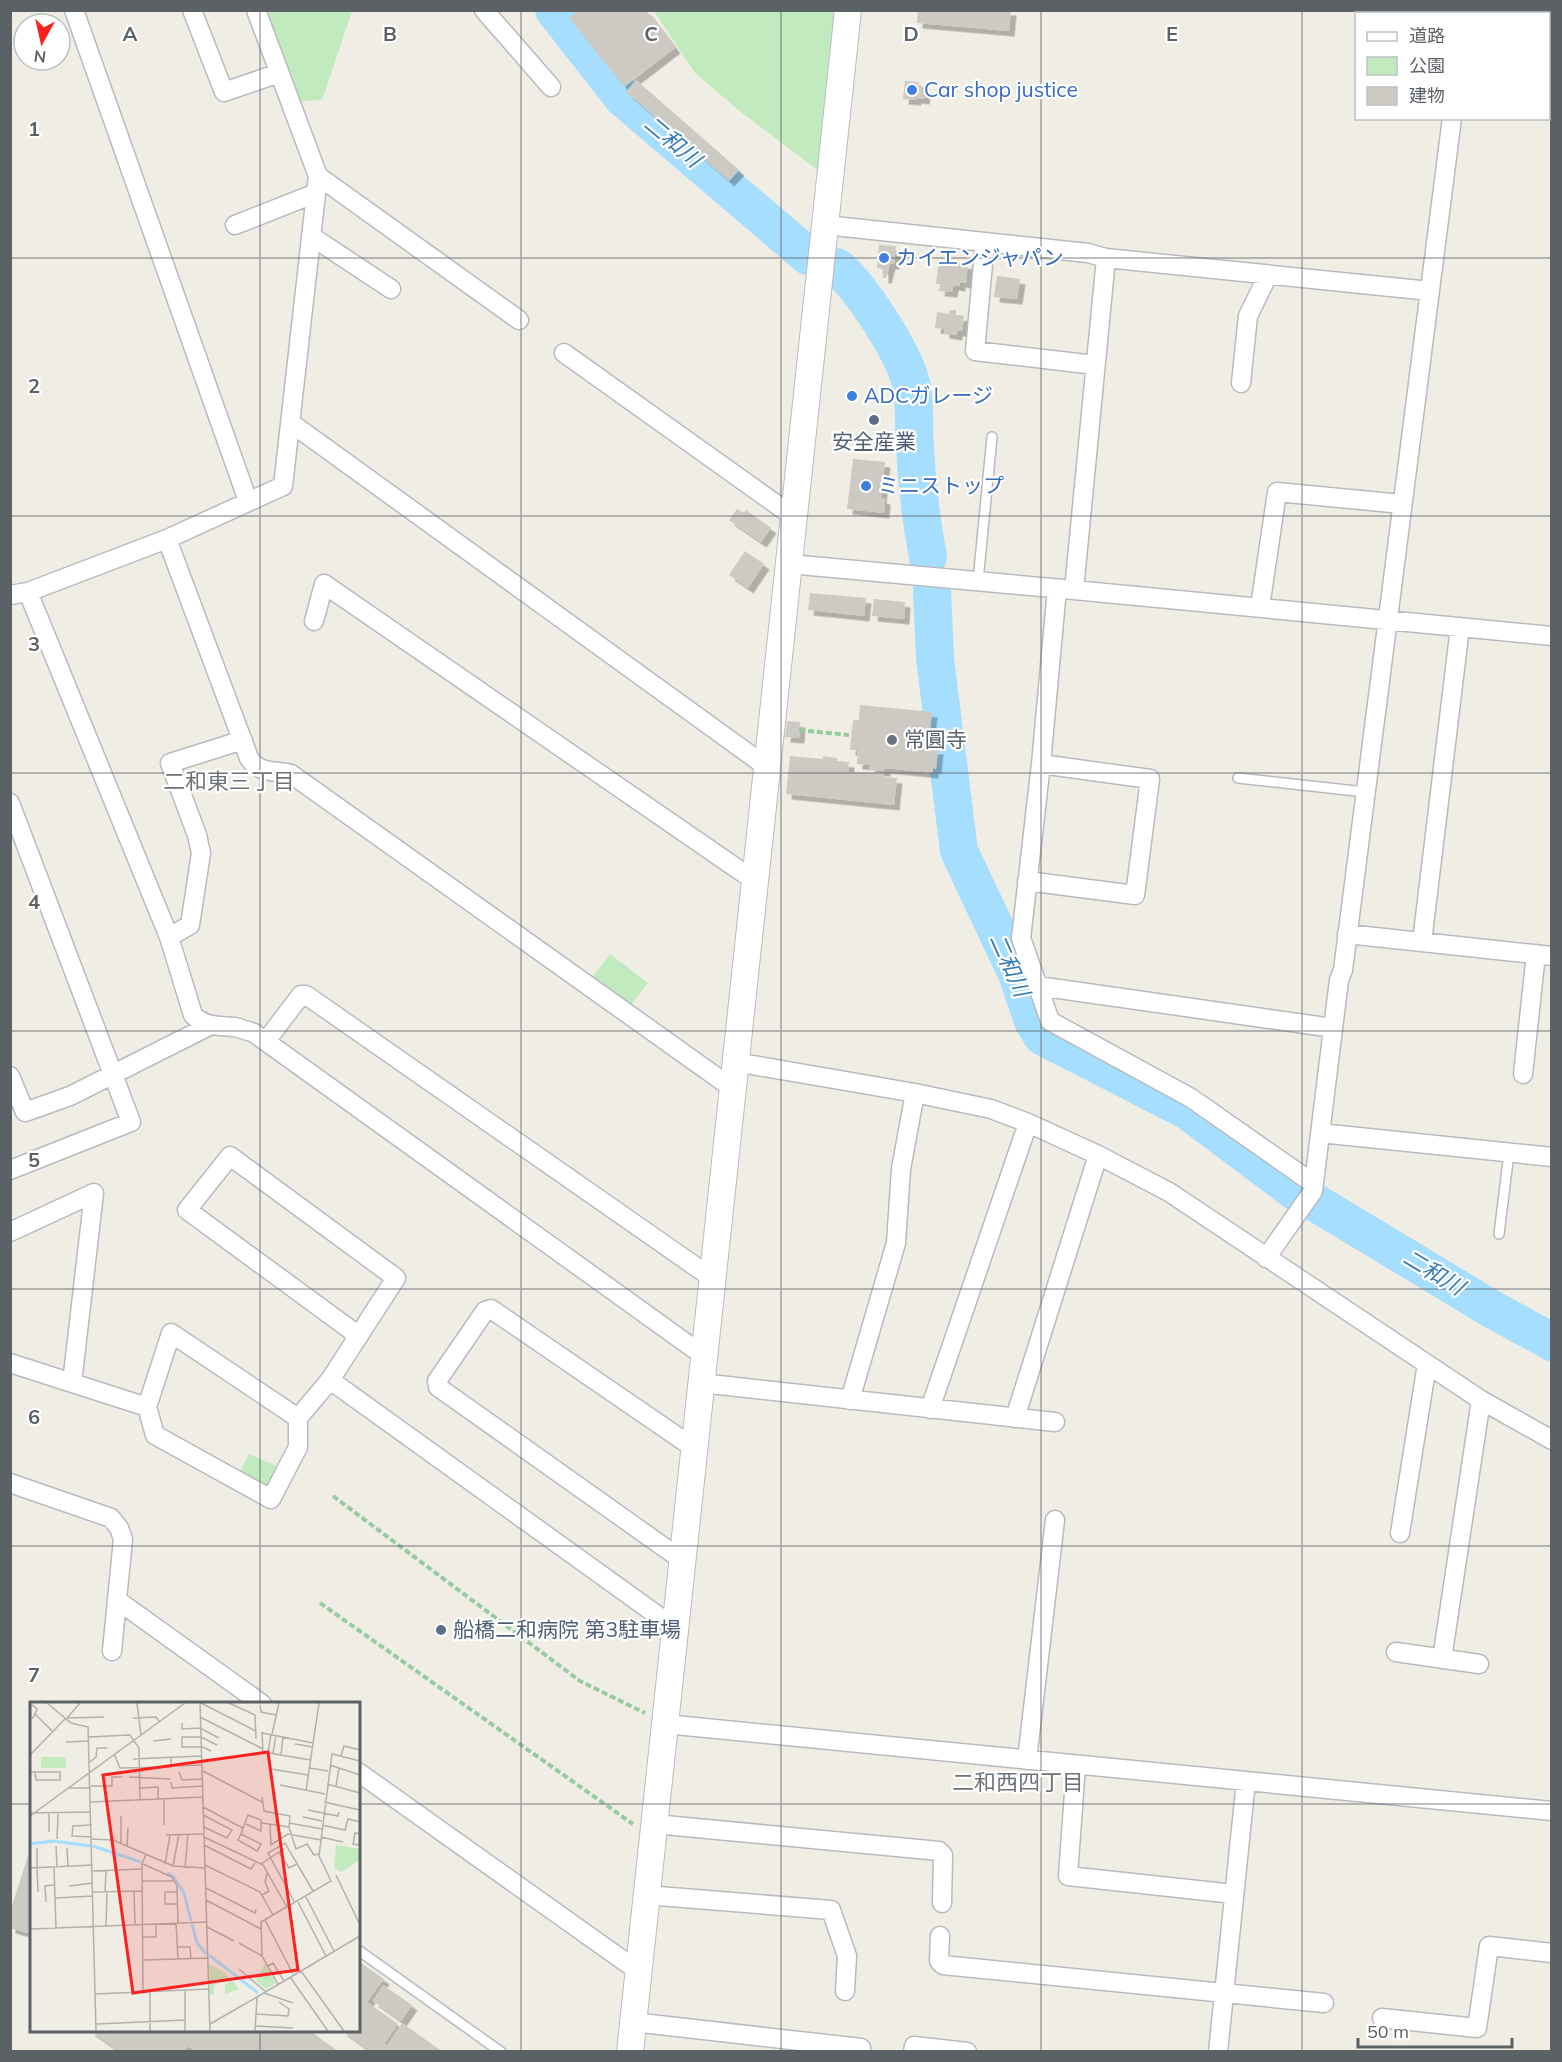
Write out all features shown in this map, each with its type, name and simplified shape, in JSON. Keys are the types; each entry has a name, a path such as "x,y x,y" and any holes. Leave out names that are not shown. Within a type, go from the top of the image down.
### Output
{"street":[{"path":"74,10 249,501"},
{"path":"192,10 224,92 279,73"},
{"path":"256,10 317,184 283,486 167,539 19,594 169,937 194,1015 199,1021 209,1026 235,1028 255,1033 704,1356"},
{"path":"484,10 551,87"},
{"path":"630,2052 848,10"},
{"path":"1266,1257 1309,1195 1320,1133 1452,120"},
{"path":"234,225 317,184"},
{"path":"317,184 519,320"},
{"path":"825,225 1088,253 1106,258 1430,291"},
{"path":"311,236 392,289"},
{"path":"985,242 975,351 1095,365"},
{"path":"1106,258 1095,365 1041,764 1021,938 1050,1021 1191,1098 1309,1195"},
{"path":"1241,383 1248,316 1268,274"},
{"path":"564,353 794,517"},
{"path":"291,423 767,767"},
{"path":"1260,608 1278,492 1402,504"},
{"path":"167,539 254,766 259,770 291,774 732,1088"},
{"path":"789,564 1551,636"},
{"path":"314,621 324,584 755,881"},
{"path":"1422,942 1460,627"},
{"path":"169,937 190,925 201,853 197,835 170,764 243,740"},
{"path":"1027,881 1135,895 1150,779 1041,764"},
{"path":"10,803 131,1122 10,1170"},
{"path":"1347,934 1544,955 1523,1074"},
{"path":"1038,986 1333,1028"},
{"path":"266,1041 301,995 306,994 712,1278"},
{"path":"10,1076 26,1112 70,1096 209,1026"},
{"path":"735,1062 915,1093 991,1109 1098,1155 1169,1192 1481,1400 1551,1440"},
{"path":"850,1400 896,1243 901,1169 915,1093"},
{"path":"930,1409 1028,1123"},
{"path":"1320,1133 1551,1157"},
{"path":"1016,1418 1098,1155"},
{"path":"298,1418 171,1333 147,1407 154,1435 271,1499 298,1447 298,1418 330,1380 359,1336 396,1278 230,1156 187,1210 359,1336"},
{"path":"10,1232 94,1193 72,1383"},
{"path":"682,1560 438,1387 437,1381 485,1311 491,1309 694,1448"},
{"path":"10,1364 147,1407"},
{"path":"1400,1533 1427,1364"},
{"path":"330,1380 675,1628"},
{"path":"701,1383 1056,1422"},
{"path":"1442,1659 1481,1400"},
{"path":"10,1483 111,1518 119,1528 123,1539 112,1651"},
{"path":"1027,1760 1055,1520"},
{"path":"117,1600 259,1702"},
{"path":"1395,1652 1479,1664"},
{"path":"665,1722 1551,1811"},
{"path":"1076,1765 1068,1876 1234,1894"},
{"path":"360,1773 638,1971"},
{"path":"1218,2052 1246,1781"},
{"path":"653,1831 939,1851 943,1856 942,1903"},
{"path":"646,1895 831,1910 847,1956 845,1990"},
{"path":"940,1936 939,1961 944,1965 1324,2003"},
{"path":"1382,2018 1477,2028 1489,1946 1551,1953"},
{"path":"633,2022 861,2048"},
{"path":"913,2052 914,2046 967,2052"}],"lane":[{"path":"978,581 993,437"},
{"path":"1238,778 1365,792"},
{"path":"1499,1234 1509,1153"},
{"path":"360,1951 501,2052"}],"path":[{"path":"799,730 849,735"},
{"path":"333,1496 580,1681 665,1722"},
{"path":"320,1603 653,1831"}],"green space":[{"path":"264,11 352,11 322,100 298,101"},
{"path":"654,11 837,11 819,171 741,112 695,73"},
{"path":"610,954 648,983 630,1006 592,978"},
{"path":"249,1454 276,1466 270,1484 260,1487 238,1476"}],"building":[{"path":"579,10 646,10 675,48 624,87 569,18"},
{"path":"918,10 1011,10 1009,31 917,23"},
{"path":"636,80 739,170 729,181 626,92"},
{"path":"905,81 919,82 918,85 922,86 922,92 925,92 924,99 903,99"},
{"path":"879,245 896,246 894,264 890,264 886,278 883,278 883,269 877,268"},
{"path":"939,260 968,264 966,283 960,282 960,286 953,285 952,292 939,291 940,284 936,284"},
{"path":"997,276 1020,279 1017,299 994,297"},
{"path":"950,310 956,310 956,315 964,316 962,331 957,331 957,335 944,333 944,329 935,328 937,312 949,314"},
{"path":"853,459 885,462 881,498 885,499 884,513 847,509"},
{"path":"737,509 744,513 746,510 771,528 761,542 729,520"},
{"path":"745,551 764,564 748,588 729,575"},
{"path":"810,593 866,598 864,616 808,610"},
{"path":"874,599 905,602 904,619 872,616"},
{"path":"860,705 932,712 928,749 938,749 936,769 933,768 933,773 885,768 885,771 869,770 870,765 857,764 858,750 850,750 853,720 859,720"},
{"path":"787,721 800,722 799,738 785,737"},
{"path":"790,756 837,758 837,761 849,762 848,772 884,773 884,777 897,778 894,805 786,794"},
{"path":"30,1853 30,1933 10,1928 10,1912"},
{"path":"360,1962 384,1979 367,2002 398,2024 384,2044 387,2046 402,2023 443,2052 371,2052 344,2032 360,2032"},
{"path":"383,1985 412,2005 401,2021 373,2001"},
{"path":"92,2032 312,2032 339,2052 196,2052 188,2046 184,2052 120,2052"}],"waterway":[{"name":"二和川","path":"554,10 623,98 808,256"},
{"name":"二和川","path":"837,267 858,290 880,321 907,370 913,399 918,489 928,557"},
{"name":"二和川","path":"932,591 935,658 959,851 1017,974 1033,1021 1042,1036 1188,1111 1304,1198"},
{"name":"二和川","path":"1316,1203 1490,1308 1552,1342"}],"place":[{"name":"Car shop justice","path":"912,90"},
{"name":"カイエンジャパン","path":"884,258"},
{"name":"ADCガレージ","path":"852,396"},
{"name":"安全産業","path":"874,420"},
{"name":"ミニストップ","path":"866,486"},
{"name":"常圓寺","path":"892,740"},
{"name":"船橋二和病院 第3駐車場","path":"441,1630"}],"district":[{"name":"二和東三丁目","path":"229,781"},
{"name":"二和西四丁目","path":"1018,1782"}]}
